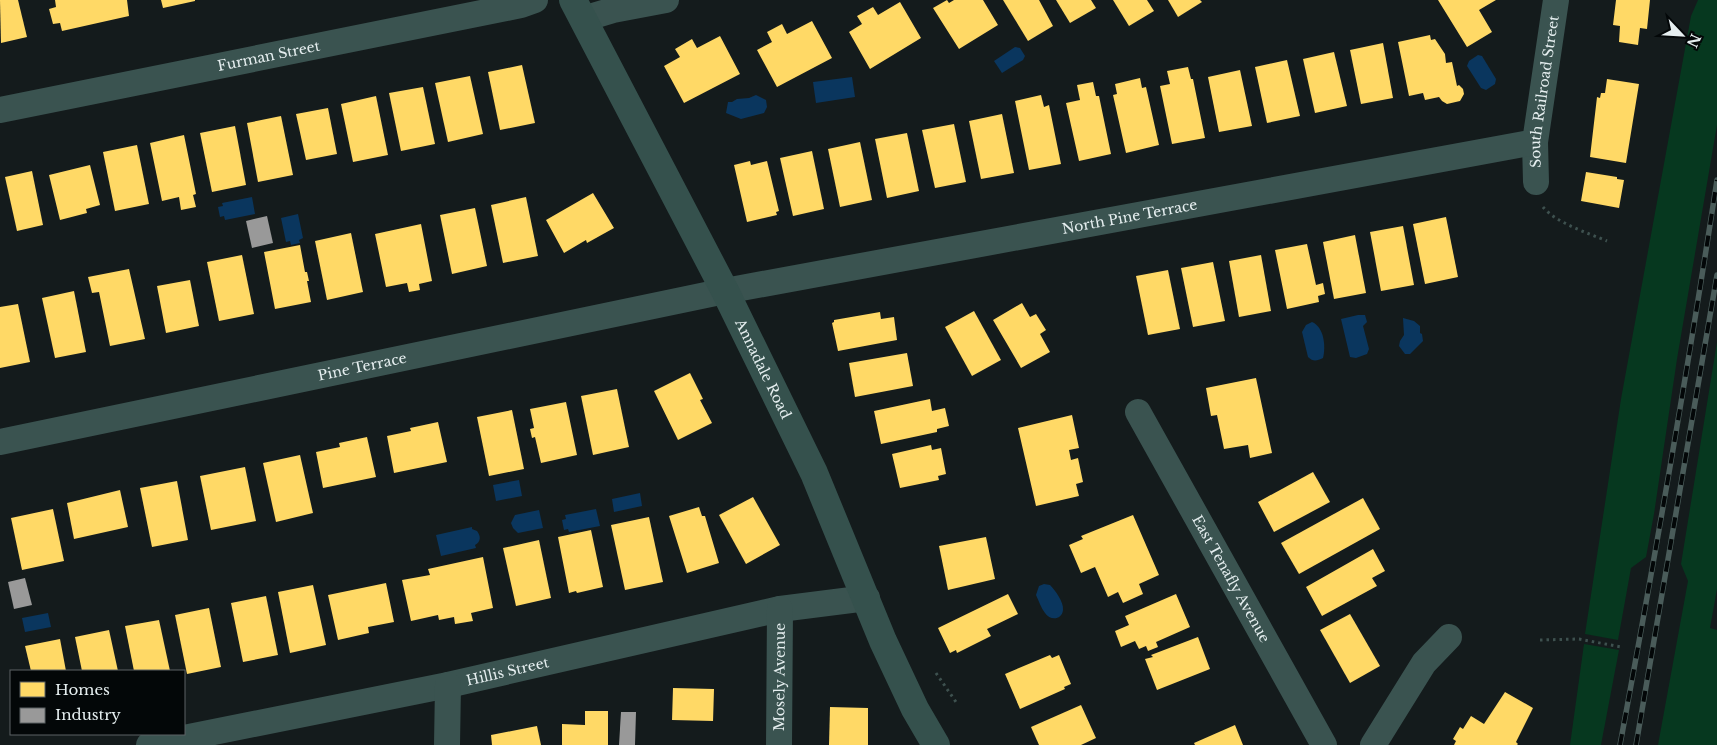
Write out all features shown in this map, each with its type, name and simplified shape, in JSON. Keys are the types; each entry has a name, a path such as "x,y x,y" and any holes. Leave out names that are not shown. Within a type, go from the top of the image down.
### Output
{"street":[{"name":"Furman Street","path":"0,110 536,0"},
{"path":"578,9 613,10 666,0"},
{"name":"South Railroad Street","path":"1536,182 1535,142 1556,0"},
{"name":"Annadale Road","path":"578,9 725,291 814,473 867,598 883,641 915,709 936,745"},
{"name":"North Pine Terrace","path":"725,291 1535,142"},
{"name":"Pine Terrace","path":"0,442 725,291"},
{"name":"East Tenafly Avenue","path":"1138,412 1324,745"},
{"name":"Hillis Street","path":"157,744 448,685 780,609 867,598"},
{"name":"Mosely Avenue","path":"779,745 780,609"},
{"path":"1372,745 1424,663 1449,637"},
{"path":"447,745 448,685"}],"path":[{"path":"1536,182 1539,199 1544,209 1562,221 1607,241"},
{"path":"1540,640 1579,639 1620,647"},
{"path":"936,673 956,702"}],"green space":[{"path":"1698,0 1717,0 1717,125 1677,359 1646,557 1631,568 1618,640 1585,634 1621,399 1691,16"},
{"path":"1717,342 1717,589 1710,628 1717,630 1717,745 1658,745 1688,581 1681,564"},
{"path":"1584,644 1619,650 1601,745 1570,745"}],"water":[{"path":"1015,47 1020,48 1025,56 1023,60 1002,73 994,61"},
{"path":"1478,55 1482,56 1496,79 1495,84 1486,90 1481,88 1467,66 1469,61"},
{"path":"852,77 855,97 816,103 813,82"},
{"path":"756,95 766,100 767,107 764,113 741,119 726,113 728,102"},
{"path":"252,197 255,214 225,220 224,216 220,217 218,207 223,206 222,203"},
{"path":"298,214 303,238 299,240 300,243 291,245 290,241 286,242 281,218"},
{"path":"1365,315 1367,322 1363,326 1369,349 1367,354 1356,358 1350,357 1341,319"},
{"path":"1403,318 1414,321 1420,326 1420,333 1422,334 1423,341 1410,354 1405,354 1399,346 1404,335"},
{"path":"1312,322 1322,332 1324,343 1323,358 1317,360 1312,360 1308,357 1302,332 1306,325"},
{"path":"519,480 522,496 496,501 493,485"},
{"path":"640,493 642,506 614,512 612,499"},
{"path":"596,509 600,526 569,532 568,529 564,530 562,520 566,519 565,515"},
{"path":"539,510 543,528 518,533 513,528 511,523 515,515"},
{"path":"472,527 480,537 475,545 476,548 441,556 436,535"},
{"path":"1044,584 1050,585 1061,600 1063,610 1060,616 1056,618 1047,616 1036,595 1039,586"},
{"path":"48,613 51,627 25,632 22,618"}],"building: Homes":[{"path":"0,0 18,0 27,37 1,43"},
{"path":"55,0 127,0 129,16 62,31 60,23 53,24 49,9 56,7"},
{"path":"161,0 195,0 195,1 163,8"},
{"path":"947,0 949,3 954,0 983,0 998,25 959,49 933,8"},
{"path":"1003,0 1039,0 1053,26 1028,41"},
{"path":"1056,0 1091,0 1096,8 1070,23"},
{"path":"1113,0 1147,0 1154,11 1129,26"},
{"path":"1168,0 1200,0 1202,2 1178,17"},
{"path":"1438,0 1496,0 1479,10 1492,32 1467,47"},
{"path":"1616,0 1650,0 1647,29 1640,28 1638,45 1619,42 1620,26 1613,25"},
{"path":"900,2 921,38 870,69 849,32 862,24 857,16 873,7 878,15"},
{"path":"812,21 832,58 777,87 757,50 772,42 767,32 782,24 787,34"},
{"path":"1430,35 1431,40 1435,39 1445,54 1446,63 1452,62 1457,86 1459,85 1463,89 1464,94 1460,101 1447,104 1439,97 1425,100 1423,93 1409,96 1398,42"},
{"path":"720,36 740,74 684,103 664,66 680,57 675,49 692,39 697,48"},
{"path":"1383,43 1393,98 1361,104 1350,50"},
{"path":"1334,52 1347,106 1315,113 1303,59"},
{"path":"1287,60 1300,116 1267,123 1255,67"},
{"path":"522,65 535,123 500,130 488,72"},
{"path":"1188,67 1191,79 1193,79 1205,138 1172,144 1160,86 1170,84 1167,71"},
{"path":"1240,70 1252,126 1219,132 1208,77"},
{"path":"470,76 483,134 448,142 435,83"},
{"path":"1140,78 1142,88 1146,87 1159,145 1126,153 1113,95 1117,94 1115,84"},
{"path":"1607,79 1639,84 1626,163 1590,157 1597,97 1600,98 1601,93 1605,93"},
{"path":"1093,82 1096,96 1099,96 1111,154 1079,161 1066,103 1080,100 1077,85"},
{"path":"423,87 435,144 401,151 389,93"},
{"path":"1041,95 1044,107 1049,105 1061,164 1029,170 1015,101"},
{"path":"376,96 388,155 353,162 341,104"},
{"path":"328,108 337,154 306,160 296,114"},
{"path":"1002,114 1014,173 981,179 969,121"},
{"path":"281,116 293,175 258,182 247,123"},
{"path":"954,124 966,182 935,188 922,130"},
{"path":"235,126 246,185 212,192 200,133"},
{"path":"907,133 919,191 887,198 875,139"},
{"path":"184,135 196,194 193,195 196,207 181,210 179,197 162,201 150,143"},
{"path":"860,142 872,200 840,207 828,149"},
{"path":"137,145 149,204 115,211 103,152"},
{"path":"812,151 824,209 793,216 780,158"},
{"path":"750,161 751,165 767,161 779,211 776,212 777,215 747,222 734,165"},
{"path":"90,165 100,205 86,209 87,213 60,220 49,175"},
{"path":"32,171 43,225 17,231 5,177"},
{"path":"1586,172 1624,180 1619,208 1581,201"},
{"path":"593,193 614,228 587,243 586,240 564,253 546,220"},
{"path":"526,197 538,256 503,263 491,205"},
{"path":"475,208 487,266 452,274 440,215"},
{"path":"1446,217 1458,277 1425,284 1413,224"},
{"path":"421,224 432,281 419,284 420,290 409,292 407,283 386,287 375,234"},
{"path":"1403,226 1414,285 1381,291 1370,232"},
{"path":"351,233 363,292 327,300 315,241"},
{"path":"1355,235 1366,293 1334,299 1323,242"},
{"path":"1307,244 1316,285 1323,283 1325,294 1318,296 1319,302 1287,309 1275,250"},
{"path":"300,245 305,272 307,272 309,281 307,281 311,302 275,309 264,252"},
{"path":"242,255 254,314 219,321 207,262"},
{"path":"1261,255 1271,311 1239,317 1229,261"},
{"path":"1213,262 1225,321 1193,327 1181,268"},
{"path":"129,269 145,339 110,346 99,292 92,293 88,277"},
{"path":"1168,270 1180,329 1148,335 1136,276"},
{"path":"190,280 199,326 166,333 157,286"},
{"path":"74,291 86,352 55,358 42,298"},
{"path":"1022,303 1030,317 1036,314 1046,330 1040,334 1050,352 1021,368 993,320"},
{"path":"18,304 30,362 0,368 0,307"},
{"path":"974,311 1001,360 972,376 945,327"},
{"path":"880,312 881,319 894,317 897,340 838,351 832,323 834,320"},
{"path":"907,353 913,386 855,397 849,363"},
{"path":"690,373 703,399 700,400 712,423 678,440 654,391"},
{"path":"1256,378 1272,453 1250,458 1248,445 1224,449 1217,415 1211,416 1206,388"},
{"path":"617,389 629,447 593,455 581,396"},
{"path":"930,399 932,411 945,408 949,426 937,429 937,432 881,444 874,411"},
{"path":"566,402 577,455 541,463 535,437 532,438 530,429 534,428 530,409"},
{"path":"512,410 524,469 489,476 477,417"},
{"path":"1072,415 1079,448 1069,450 1071,460 1078,458 1083,482 1076,484 1079,496 1036,506 1018,428"},
{"path":"438,422 447,462 394,473 387,436 411,431 410,428"},
{"path":"367,437 376,477 323,488 316,452 340,447 339,443"},
{"path":"931,445 932,450 941,448 946,474 938,476 939,480 900,488 892,454"},
{"path":"300,455 313,513 276,522 263,463"},
{"path":"245,467 256,521 211,530 200,476"},
{"path":"1313,472 1330,502 1274,532 1258,502"},
{"path":"177,481 188,540 152,547 140,488"},
{"path":"120,490 128,527 74,539 67,503"},
{"path":"753,497 780,545 746,564 719,515"},
{"path":"1363,498 1380,529 1299,574 1281,543"},
{"path":"699,507 702,516 705,516 719,563 687,573 669,516"},
{"path":"53,509 64,561 22,570 11,518"},
{"path":"1133,515 1159,575 1139,584 1143,594 1123,603 1118,592 1108,597 1095,567 1081,573 1069,545 1083,539 1081,536"},
{"path":"649,517 663,582 625,590 611,525"},
{"path":"591,530 603,587 569,593 558,537"},
{"path":"986,537 995,579 948,590 939,546"},
{"path":"539,540 551,598 516,606 503,548"},
{"path":"1373,549 1385,571 1372,578 1377,586 1322,616 1306,587"},
{"path":"483,557 493,608 471,613 473,621 455,624 454,617 439,620 438,615 411,621 402,580 430,575 428,569"},
{"path":"386,583 394,622 368,627 369,633 338,640 328,595"},
{"path":"313,585 326,645 290,653 278,592"},
{"path":"1008,594 1018,614 987,629 991,636 957,653 956,650 950,653 938,628"},
{"path":"1176,594 1190,627 1156,642 1158,647 1148,651 1146,646 1139,649 1135,641 1121,647 1115,631 1129,625 1125,616"},
{"path":"266,596 278,655 243,662 231,603"},
{"path":"209,608 221,667 187,674 175,615"},
{"path":"1350,614 1380,666 1350,683 1320,630"},
{"path":"159,620 170,670 134,670 125,626"},
{"path":"109,630 118,670 82,670 75,637"},
{"path":"1198,637 1210,669 1157,690 1145,659"},
{"path":"60,639 66,670 31,670 25,646"},
{"path":"1050,655 1052,658 1059,655 1071,684 1064,687 1065,689 1020,709 1005,674"},
{"path":"673,688 714,689 713,721 672,720"},
{"path":"1505,692 1533,708 1516,742 1518,744 1454,745 1456,741 1453,739 1460,727 1463,729 1471,716 1484,724"},
{"path":"1081,705 1096,738 1081,745 1039,745 1031,727"},
{"path":"830,707 868,708 868,745 829,745"},
{"path":"585,711 608,711 608,745 562,745 562,724 585,725"},
{"path":"1235,725 1243,745 1195,745 1194,743"},
{"path":"537,726 541,745 492,745 491,735"}],"building: Industry":[{"path":"267,216 273,243 252,248 246,221"},
{"path":"25,578 32,605 14,609 8,582"},
{"path":"621,712 636,712 635,745 619,745"}],"railway":[{"path":"1620,745 1671,463 1717,180"},
{"path":"1636,745 1717,275"}]}
